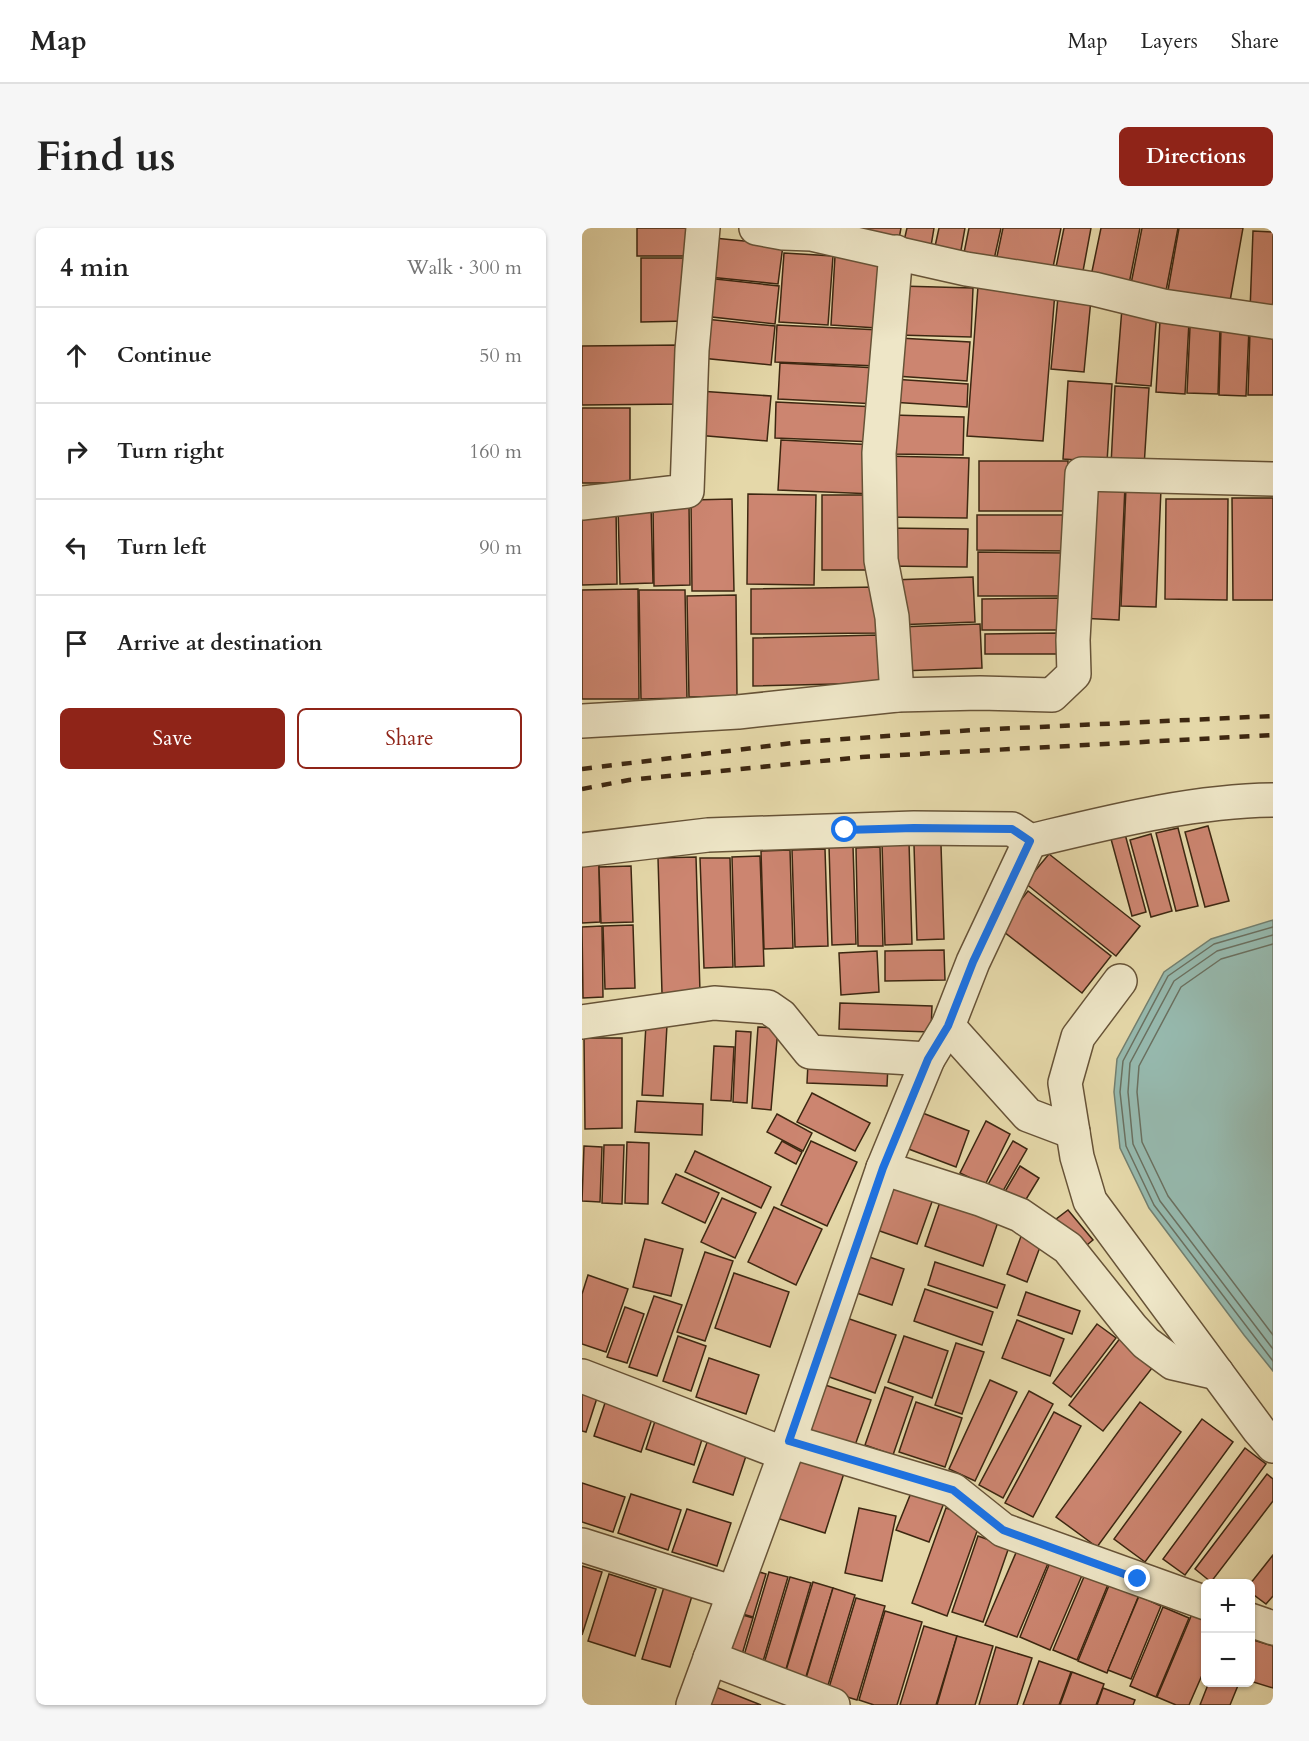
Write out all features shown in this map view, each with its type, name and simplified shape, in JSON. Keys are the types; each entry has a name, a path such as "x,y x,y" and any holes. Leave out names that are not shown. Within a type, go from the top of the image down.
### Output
{"street":[{"path":"582,503 687,491 692,350 703,228"},
{"path":"756,228 783,233 811,234 966,269 1094,289 1163,306 1273,322"},
{"path":"896,252 879,453 881,560 892,617 897,695"},
{"path":"582,721 738,712 897,695 980,693 1052,695 1074,674 1073,640 1082,474 1273,479"},
{"path":"582,850 708,835 914,828 1012,829 1030,841 1128,817 1236,800 1273,800"},
{"path":"693,1705 787,1448 883,1168 928,1059 948,1026 973,962 1030,841"},
{"path":"1120,981 1078,1037 1065,1083 1077,1157 1090,1201 1273,1446"},
{"path":"582,1022 714,1003 768,1007 781,1016 810,1052 928,1059"},
{"path":"948,1026 1028,1115 1073,1132"},
{"path":"883,1168 980,1199 1020,1215 1068,1248 1146,1343 1173,1364 1217,1373"},
{"path":"582,1376 787,1448 953,1490 1003,1530 1201,1601"},
{"path":"582,1545 734,1593"},
{"path":"1255,1621 1273,1628"},
{"path":"710,1658 833,1705"}],"water":[{"path":"1273,920 1273,1371 1149,1208 1120,1148 1114,1092 1117,1059 1164,972 1211,939"}],"building":[{"path":"637,228 690,228 690,256 637,256"},
{"path":"864,228 901,228 899,239 864,234"},
{"path":"907,228 934,228 931,246 904,241"},
{"path":"939,228 965,228 960,256 934,251"},
{"path":"969,228 1001,228 993,264 963,258"},
{"path":"1003,228 1061,228 1052,272 996,261"},
{"path":"1064,228 1091,228 1081,282 1054,277"},
{"path":"1101,228 1140,228 1128,289 1090,281"},
{"path":"1142,228 1178,228 1165,296 1130,289"},
{"path":"1179,228 1243,228 1229,307 1167,296"},
{"path":"1253,231 1273,232 1273,312 1250,311"},
{"path":"714,238 783,245 778,284 709,277"},
{"path":"784,253 833,256 828,325 779,322"},
{"path":"835,256 882,259 877,328 831,325"},
{"path":"641,258 687,258 687,321 641,322"},
{"path":"706,278 779,286 775,324 703,316"},
{"path":"900,286 973,288 971,337 898,335"},
{"path":"978,286 1055,292 1043,441 967,436"},
{"path":"1058,297 1091,299 1084,372 1051,369"},
{"path":"1122,308 1157,311 1151,386 1116,383"},
{"path":"705,319 775,326 771,365 701,358"},
{"path":"1160,320 1189,322 1185,394 1156,392"},
{"path":"777,325 880,330 878,366 775,362"},
{"path":"1190,327 1220,328 1218,394 1187,393"},
{"path":"1221,329 1249,329 1246,396 1219,395"},
{"path":"1250,331 1273,332 1273,395 1248,395"},
{"path":"899,338 970,342 967,381 896,376"},
{"path":"682,345 683,404 582,405 582,346"},
{"path":"780,363 878,368 877,404 778,399"},
{"path":"892,379 968,384 967,407 891,402"},
{"path":"1068,381 1112,384 1107,462 1063,459"},
{"path":"1115,386 1149,388 1144,467 1111,465"},
{"path":"699,391 771,396 767,441 696,435"},
{"path":"776,402 877,407 875,442 775,438"},
{"path":"582,408 630,408 630,483 582,483"},
{"path":"892,415 964,417 963,455 891,454"},
{"path":"781,440 876,445 874,494 778,490"},
{"path":"884,456 969,458 967,518 882,517"},
{"path":"979,461 1068,461 1067,511 979,511"},
{"path":"1084,484 1125,486 1119,620 1078,618"},
{"path":"1126,487 1161,489 1156,607 1121,606"},
{"path":"748,494 816,495 814,585 747,584"},
{"path":"822,495 873,495 873,570 822,570"},
{"path":"1232,498 1273,498 1273,600 1233,600"},
{"path":"732,499 734,591 692,591 691,500"},
{"path":"1166,499 1228,499 1227,600 1165,599"},
{"path":"689,504 690,585 654,586 653,505"},
{"path":"651,505 653,583 620,584 618,506"},
{"path":"616,506 617,584 582,585 582,507"},
{"path":"977,515 1069,515 1069,551 977,550"},
{"path":"884,528 968,529 967,567 884,566"},
{"path":"978,552 1065,553 1065,596 978,596"},
{"path":"973,577 975,622 894,625 892,580"},
{"path":"878,587 879,633 751,634 751,589"},
{"path":"638,589 639,699 582,699 582,590"},
{"path":"639,590 685,590 687,698 641,699"},
{"path":"736,595 737,696 689,697 687,596"},
{"path":"1064,598 1064,630 982,630 982,599"},
{"path":"980,624 982,668 900,671 898,627"},
{"path":"1062,633 1062,654 985,654 985,634"},
{"path":"879,635 880,683 753,686 753,638"},
{"path":"1208,826 1229,901 1205,907 1185,832"},
{"path":"1178,828 1198,906 1176,911 1156,833"},
{"path":"1125,834 1146,912 1132,916 1111,839"},
{"path":"1151,834 1172,911 1151,917 1130,840"},
{"path":"909,842 912,944 885,945 882,843"},
{"path":"914,845 941,845 944,939 917,940"},
{"path":"829,846 853,846 856,944 832,945"},
{"path":"880,847 883,946 858,946 856,848"},
{"path":"825,849 828,946 795,947 792,850"},
{"path":"790,850 793,948 764,949 761,851"},
{"path":"1049,854 1140,926 1116,956 1025,883"},
{"path":"760,856 764,966 735,967 732,857"},
{"path":"696,857 700,992 662,993 658,858"},
{"path":"700,858 730,858 733,967 704,968"},
{"path":"582,863 599,863 600,922 582,923"},
{"path":"631,866 633,922 601,923 599,867"},
{"path":"1028,891 1111,956 1082,993 999,928"},
{"path":"633,925 635,988 605,989 603,926"},
{"path":"602,926 603,997 583,998 582,927"},
{"path":"944,950 945,980 885,981 885,951"},
{"path":"877,951 879,992 841,995 839,953"},
{"path":"840,1003 932,1006 931,1032 839,1029"},
{"path":"646,1024 667,1025 663,1096 642,1095"},
{"path":"758,1027 778,1028 771,1110 752,1108"},
{"path":"736,1031 751,1032 747,1103 733,1102"},
{"path":"584,1038 622,1038 622,1128 585,1129"},
{"path":"714,1046 734,1047 731,1101 711,1100"},
{"path":"808,1063 888,1065 887,1086 807,1083"},
{"path":"812,1093 870,1123 855,1151 797,1122"},
{"path":"637,1101 703,1104 702,1135 635,1132"},
{"path":"920,1112 969,1131 956,1167 906,1148"},
{"path":"777,1114 812,1133 803,1151 767,1132"},
{"path":"986,1121 1010,1134 985,1185 960,1173"},
{"path":"782,1141 802,1152 796,1164 775,1153"},
{"path":"811,1141 857,1162 827,1226 781,1205"},
{"path":"1013,1141 1027,1149 1000,1196 986,1188"},
{"path":"627,1142 649,1143 648,1204 625,1203"},
{"path":"604,1145 624,1145 622,1204 602,1203"},
{"path":"584,1146 602,1147 600,1202 582,1201"},
{"path":"695,1151 771,1187 761,1208 685,1172"},
{"path":"1020,1166 1039,1178 1022,1206 1003,1195"},
{"path":"676,1174 719,1193 705,1223 662,1203"},
{"path":"889,1184 933,1199 917,1244 874,1229"},
{"path":"942,1196 1000,1216 983,1266 925,1246"},
{"path":"722,1198 756,1213 735,1258 701,1242"},
{"path":"774,1207 822,1229 796,1285 748,1262"},
{"path":"1068,1210 1093,1240 1076,1254 1051,1223"},
{"path":"1023,1231 1043,1239 1027,1282 1007,1274"},
{"path":"645,1239 683,1249 671,1296 633,1287"},
{"path":"705,1252 733,1261 705,1341 677,1332"},
{"path":"858,1253 904,1269 892,1305 845,1289"},
{"path":"935,1262 1005,1285 997,1308 928,1285"},
{"path":"734,1273 789,1292 770,1347 715,1328"},
{"path":"588,1275 628,1289 606,1352 582,1344 582,1294"},
{"path":"925,1289 993,1312 982,1345 914,1321"},
{"path":"1026,1292 1080,1311 1072,1334 1018,1315"},
{"path":"654,1296 682,1305 657,1376 629,1367"},
{"path":"625,1307 644,1314 627,1363 607,1357"},
{"path":"835,1314 896,1335 875,1393 815,1372"},
{"path":"1017,1320 1064,1339 1050,1376 1002,1358"},
{"path":"1097,1324 1116,1338 1071,1397 1053,1383"},
{"path":"678,1336 706,1346 691,1391 663,1381"},
{"path":"904,1336 948,1351 932,1398 888,1382"},
{"path":"1121,1337 1156,1363 1103,1431 1069,1405"},
{"path":"956,1343 984,1352 962,1414 935,1405"},
{"path":"709,1358 759,1375 746,1414 696,1397"},
{"path":"990,1380 1017,1392 975,1481 949,1469"},
{"path":"813,1381 871,1400 853,1451 795,1431"},
{"path":"885,1387 913,1397 893,1455 865,1445"},
{"path":"1029,1391 1053,1404 1003,1498 979,1485"},
{"path":"582,1393 597,1398 586,1432 582,1431"},
{"path":"606,1400 653,1416 641,1452 594,1436"},
{"path":"916,1402 962,1418 945,1467 899,1452"},
{"path":"1140,1402 1181,1432 1097,1547 1056,1517"},
{"path":"1054,1412 1081,1426 1033,1517 1005,1503"},
{"path":"656,1418 704,1433 694,1465 646,1449"},
{"path":"1202,1419 1233,1442 1145,1562 1114,1539"},
{"path":"709,1437 748,1450 733,1495 693,1482"},
{"path":"1245,1448 1266,1464 1185,1575 1163,1559"},
{"path":"790,1453 845,1470 825,1533 770,1516"},
{"path":"1267,1474 1273,1479 1273,1501 1213,1579 1207,1579 1195,1569"},
{"path":"582,1483 625,1497 613,1532 582,1522"},
{"path":"915,1483 947,1495 929,1542 896,1530"},
{"path":"631,1494 681,1510 668,1550 618,1533"},
{"path":"859,1508 896,1516 882,1581 845,1573"},
{"path":"946,1508 981,1520 947,1616 912,1603"},
{"path":"687,1509 731,1523 717,1566 672,1552"},
{"path":"978,1536 1009,1547 983,1622 952,1612"},
{"path":"1018,1548 1049,1561 1017,1637 985,1625"},
{"path":"1273,1555 1273,1596 1266,1604 1255,1596 1254,1579"},
{"path":"1051,1560 1083,1573 1050,1650 1020,1637"},
{"path":"582,1566 602,1572 582,1635"},
{"path":"746,1568 766,1574 753,1617 732,1611"},
{"path":"769,1572 788,1577 761,1668 742,1662"},
{"path":"1086,1572 1109,1582 1077,1660 1053,1650"},
{"path":"609,1574 656,1589 635,1656 588,1641"},
{"path":"790,1577 811,1583 784,1676 762,1670"},
{"path":"813,1582 833,1588 804,1683 784,1677"},
{"path":"1110,1583 1139,1595 1107,1673 1078,1661"},
{"path":"664,1587 692,1596 670,1667 642,1659"},
{"path":"833,1588 855,1595 826,1692 804,1685"},
{"path":"1139,1596 1161,1606 1131,1679 1108,1670"},
{"path":"856,1598 885,1606 857,1700 828,1691"},
{"path":"1163,1607 1189,1618 1156,1697 1130,1686"},
{"path":"729,1611 753,1618 740,1661 717,1654"},
{"path":"885,1611 922,1622 897,1705 874,1705 859,1700"},
{"path":"1192,1614 1201,1618 1201,1677 1189,1705 1176,1705 1157,1697"},
{"path":"924,1626 957,1636 936,1705 900,1705"},
{"path":"957,1636 993,1646 975,1705 937,1705"},
{"path":"1255,1641 1273,1646 1273,1688 1255,1683"},
{"path":"996,1647 1032,1658 1017,1705 979,1705"},
{"path":"1039,1661 1071,1672 1059,1705 1023,1705"},
{"path":"1072,1672 1104,1684 1096,1705 1060,1705"},
{"path":"708,1684 761,1705 700,1705"},
{"path":"1207,1687 1237,1687 1230,1705 1200,1705"},
{"path":"1103,1688 1135,1700 1133,1705 1097,1705"}],"railway":[{"path":"582,769 801,742 974,730 1273,716"},
{"path":"582,789 629,780 862,757 1273,735"}],"route":[{"path":"845,830 1012,829 1030,841 973,962 948,1026 928,1059 883,1168 789,1441 953,1490 1003,1530 1138,1579"}]}
